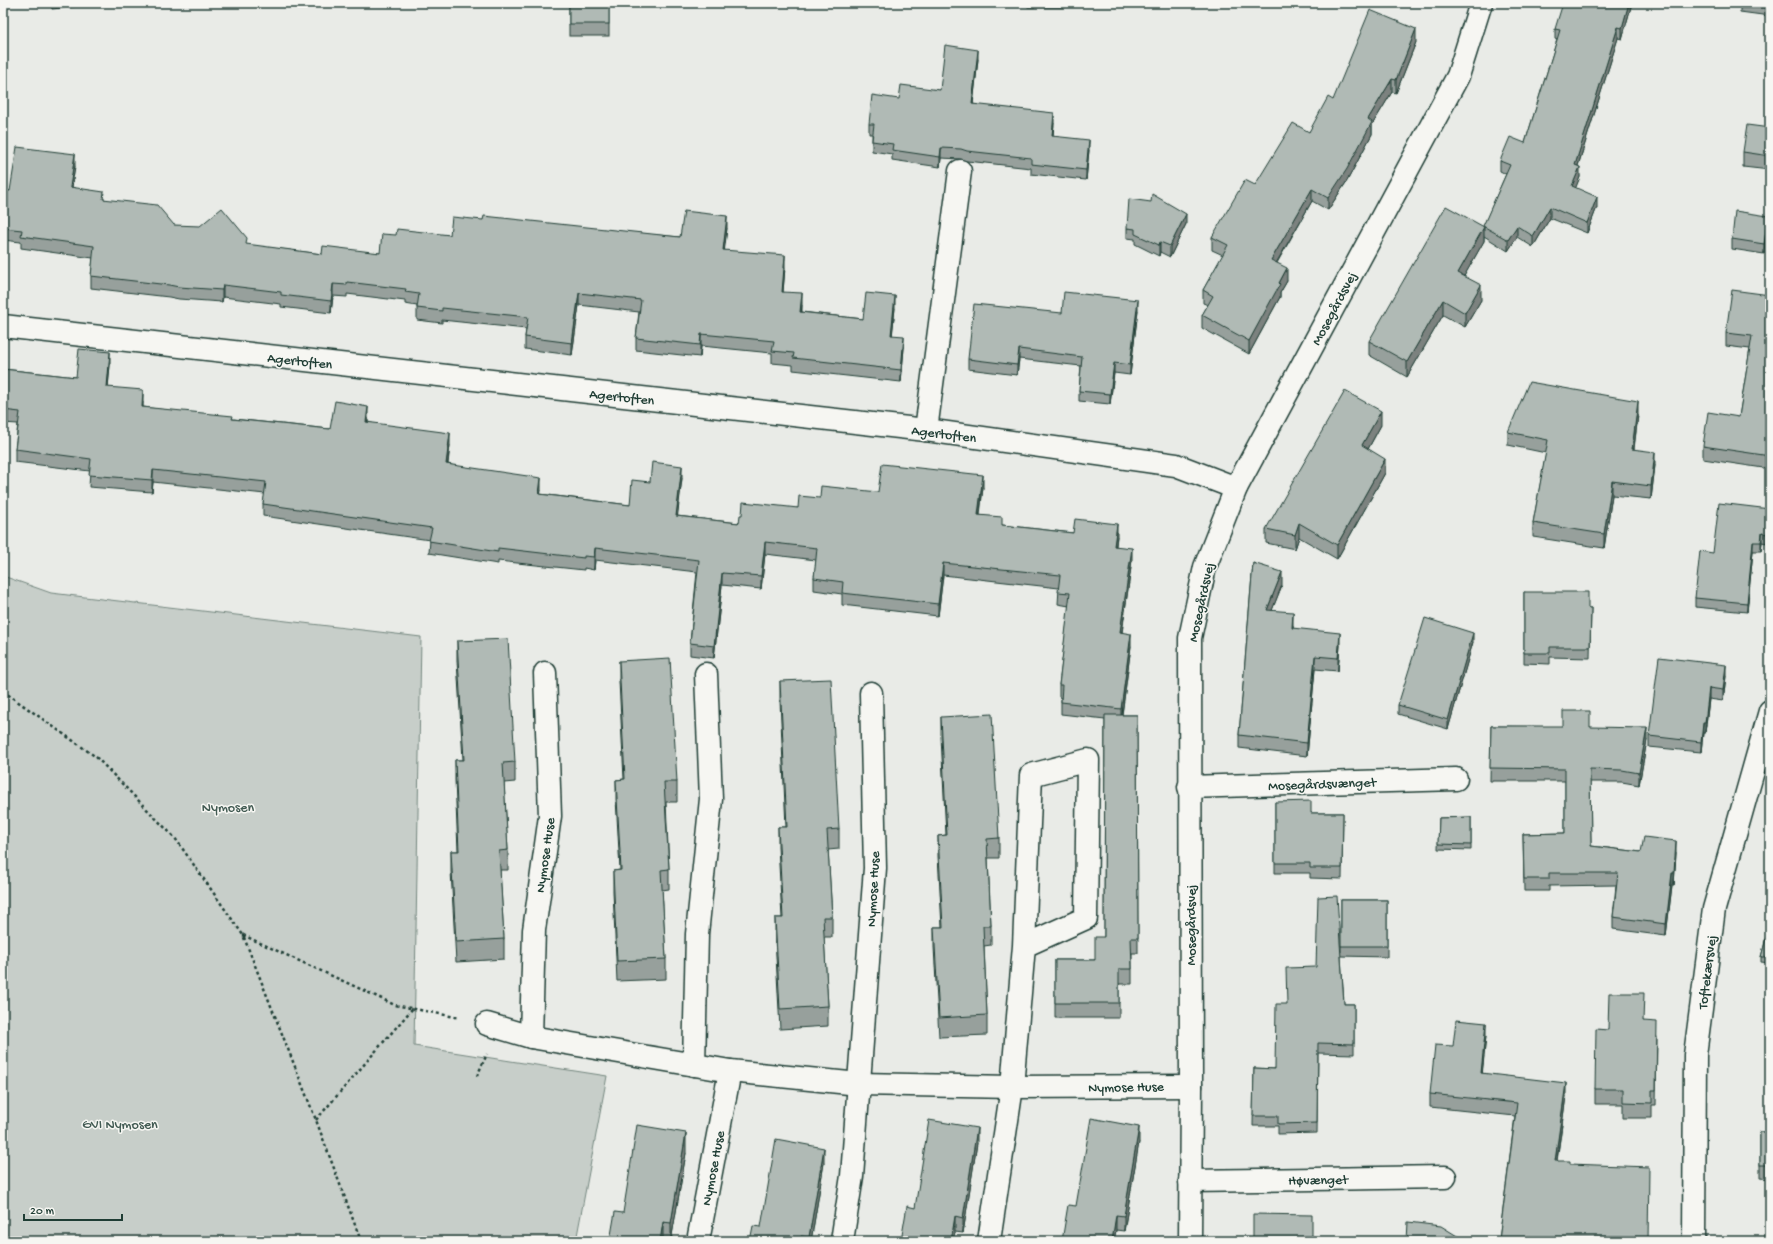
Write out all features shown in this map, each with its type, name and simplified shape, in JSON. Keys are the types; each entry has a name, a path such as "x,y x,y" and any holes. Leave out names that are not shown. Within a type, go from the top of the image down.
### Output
{"street":[{"name":"Mosegårdsvej","path":"1190,1241 1190,638 1204,567 1236,488 1458,76 1481,3"},
{"path":"926,430 960,171"},
{"name":"Agertoften","path":"3,326 926,430 1176,465 1236,488"},
{"name":"Nymose Huse","path":"531,1037 534,930 550,816 545,673"},
{"path":"694,1065 697,934 711,799 706,674"},
{"name":"Nymose Huse","path":"842,1241 852,1176 875,868 871,693"},
{"name":"Toftekærsvej","path":"1694,1241 1695,1055 1714,909 1770,711"},
{"path":"989,1241 1012,1088 1024,946 1030,775 1088,760 1086,918 1024,946"},
{"name":"Mosegårdsvænget","path":"1189,787 1456,779"},
{"name":"Nymose Huse","path":"487,1024 531,1037 730,1071 859,1084 1012,1088 1191,1086"},
{"name":"Nymose Huse","path":"698,1241 730,1071"},
{"name":"Høvænget","path":"1190,1181 1446,1177"}],"path":[{"path":"3,691 96,757 175,838 243,935 316,1120 360,1241"},
{"path":"243,935 395,1005 487,1024"},
{"path":"316,1120 413,1008"}],"green space":[{"name":"Nymosen","path":"3,576 51,593 421,637 414,1046 607,1076 576,1241 3,1241"}],"building":[{"path":"569,3 609,3 609,24 569,24"},
{"path":"1563,3 1629,3 1622,28 1618,27 1575,165 1580,167 1572,186 1597,197 1587,223 1550,207 1533,236 1517,226 1508,240 1483,226 1510,165 1500,161 1510,137 1525,143 1560,30 1555,29"},
{"path":"1370,10 1416,29 1396,80 1392,79 1368,119 1372,122 1347,169 1328,198 1312,189 1271,260 1287,268 1249,341 1202,315 1213,296 1203,290 1228,245 1212,237 1245,180 1255,185 1293,123 1309,132 1328,97 1333,100"},
{"path":"945,45 978,50 972,104 1054,113 1052,136 1089,140 1086,170 1031,164 1031,158 967,151 961,149 941,148 940,157 892,150 893,144 872,141 874,124 869,124 872,95 899,99 901,85 940,90"},
{"path":"1747,125 1770,128 1770,156 1743,152"},
{"path":"17,147 75,154 70,187 104,192 103,199 157,205 174,225 200,226 222,208 247,238 246,244 322,254 323,246 380,253 382,234 396,235 397,229 450,235 452,217 483,220 484,216 680,237 684,211 727,216 723,250 785,255 782,292 802,293 800,312 863,319 866,293 895,296 891,335 904,336 901,370 793,358 794,353 772,351 774,341 701,334 700,345 636,338 641,300 579,293 572,343 525,337 528,317 442,308 442,311 417,308 419,294 405,292 406,289 347,282 347,285 333,284 331,301 281,295 281,292 223,285 222,290 179,287 91,276 94,246 21,236 22,230 3,228 3,190 10,191"},
{"path":"1152,194 1186,214 1170,246 1160,242 1159,245 1135,234 1135,229 1127,228 1129,199 1151,202"},
{"path":"1446,206 1484,227 1458,273 1481,285 1465,313 1443,300 1407,362 1369,341"},
{"path":"1735,211 1768,216 1764,244 1732,239"},
{"path":"1732,290 1770,295 1770,456 1703,446 1708,412 1739,417 1752,336 1726,333"},
{"path":"1064,292 1138,300 1130,365 1114,363 1110,394 1079,391 1082,357 1019,349 1017,365 968,359 974,304 1062,313"},
{"path":"79,349 110,352 107,387 143,390 142,407 233,416 232,419 330,429 335,401 368,407 366,422 450,433 446,464 541,478 539,494 630,505 632,480 650,482 652,462 682,466 676,516 739,523 740,515 742,515 743,502 798,508 799,496 820,498 821,486 878,492 882,464 983,475 978,515 1002,517 1002,525 1073,533 1075,519 1117,524 1114,546 1132,548 1120,632 1131,634 1121,709 1061,702 1062,685 1059,685 1070,593 1058,592 1060,575 943,563 938,604 842,593 843,582 814,578 817,548 765,542 761,576 722,573 714,646 690,643 699,560 595,548 594,557 584,556 584,558 498,548 498,552 429,541 432,528 263,504 266,482 153,470 152,480 89,475 91,459 15,449 20,412 3,410 3,369 76,377"},
{"path":"1529,382 1638,401 1632,449 1655,452 1651,486 1612,481 1604,534 1533,523 1548,440 1508,432"},
{"path":"1345,391 1381,411 1362,445 1385,459 1337,545 1299,523 1295,535 1266,529"},
{"path":"1719,503 1770,509 1767,534 1762,533 1761,542 1753,542 1747,603 1695,598 1700,551 1713,553"},
{"path":"1253,563 1282,572 1267,610 1293,612 1292,628 1340,633 1338,658 1315,656 1307,743 1239,735"},
{"path":"1524,592 1588,592 1588,608 1591,608 1590,647 1550,647 1550,653 1524,653"},
{"path":"1425,618 1473,633 1448,720 1398,705"},
{"path":"508,639 515,762 503,763 508,850 499,851 504,939 456,942 451,851 459,851 455,760 464,760 457,641"},
{"path":"1659,657 1726,665 1723,690 1709,688 1701,742 1649,736"},
{"path":"670,658 677,782 664,782 669,869 661,870 666,959 617,961 613,871 621,870 616,780 625,779 619,661"},
{"path":"831,679 839,829 827,830 832,917 823,917 828,1006 780,1009 775,918 783,918 778,827 787,827 780,681"},
{"path":"1563,711 1590,711 1590,727 1647,728 1639,773 1622,770 1590,769 1591,846 1641,852 1644,837 1676,841 1674,873 1672,873 1666,924 1613,917 1618,873 1549,873 1549,879 1524,879 1523,834 1565,833 1565,769 1490,768 1491,726 1563,726"},
{"path":"992,714 999,838 987,839 991,926 983,926 987,1015 939,1018 934,927 943,927 938,836 947,835 941,717"},
{"path":"1105,715 1137,715 1138,938 1131,938 1132,969 1119,969 1119,1003 1055,1003 1055,960 1095,960 1095,937 1104,937"},
{"path":"1311,801 1311,813 1343,813 1342,868 1310,868 1310,863 1275,863 1275,802"},
{"path":"1471,817 1471,845 1438,844 1439,818"},
{"path":"1337,896 1344,1004 1354,1004 1354,1044 1318,1043 1317,1123 1278,1124 1278,1116 1253,1116 1254,1068 1275,1069 1276,1004 1287,1004 1286,968 1316,967 1318,897"},
{"path":"1341,900 1387,900 1387,946 1341,946"},
{"path":"1770,924 1770,957 1761,957"},
{"path":"1609,993 1644,993 1643,1021 1657,1022 1656,1090 1652,1090 1652,1103 1623,1102 1623,1089 1595,1089 1596,1029 1608,1030"},
{"path":"1456,1020 1486,1023 1481,1073 1566,1083 1555,1161 1570,1161 1570,1164 1649,1167 1648,1241 1407,1241 1408,1222 1441,1226 1462,1239 1499,1240 1517,1103 1430,1094 1435,1045 1453,1046"},
{"path":"1091,1118 1139,1127 1124,1216 1116,1215 1112,1241 1062,1241 1068,1205 1076,1206"},
{"path":"929,1120 977,1128 963,1218 955,1216 951,1241 901,1241 907,1206 915,1208"},
{"path":"637,1125 686,1133 671,1223 663,1222 660,1241 610,1241 615,1212 623,1213"},
{"path":"1760,1132 1770,1132 1770,1165 1760,1165"},
{"path":"776,1139 824,1148 809,1237 801,1236 800,1241 750,1241 753,1226 761,1227"},
{"path":"1253,1214 1312,1215 1312,1241 1253,1241"}],"park label":[{"name":"GVI Nymosen","path":"120,1123"}]}
